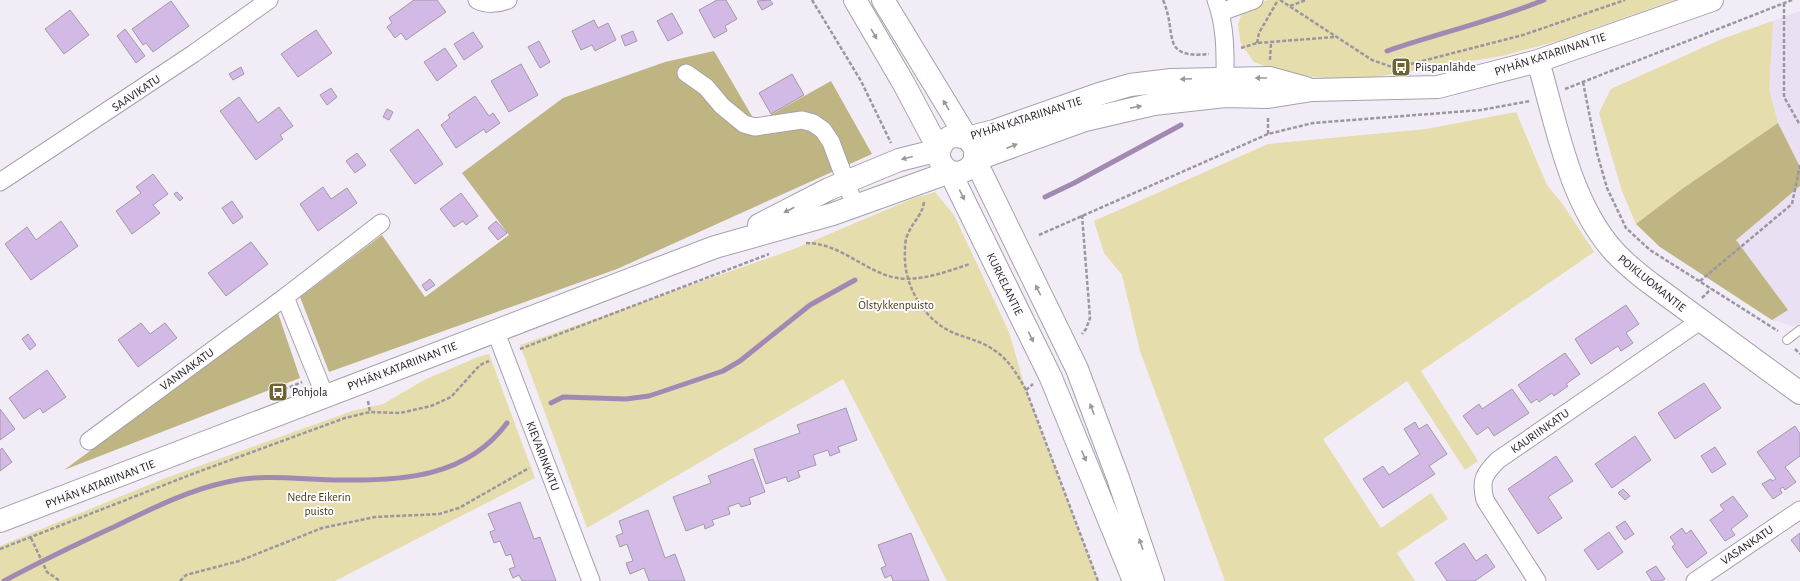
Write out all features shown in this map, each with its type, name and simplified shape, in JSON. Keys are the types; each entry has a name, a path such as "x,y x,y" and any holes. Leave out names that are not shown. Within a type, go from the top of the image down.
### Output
{"street":[{"name":"SAAVIKATU","path":"0,182 193,54 269,0"},
{"path":"476,0 482,3 494,3 508,0"},
{"name":"KURKELANTIE","path":"854,0 904,84 939,150 938,158 943,167 950,172 1051,378 1134,581"},
{"path":"882,0 967,138 975,148 975,160 1077,369 1118,478 1153,581"},
{"path":"1225,87 1225,52 1218,6 1254,0"},
{"name":"PYHÄN KATARIINAN TIE","path":"0,521 122,476 321,386 495,330 715,247 855,206 950,172 958,174 965,172 972,167 975,160 1085,120 1118,111 1179,100 1225,87 1270,78 1312,90 1438,87 1538,61 1712,0"},
{"name":"POIKLUOMANTIE","path":"1538,61 1573,180 1597,227 1611,248 1630,267 1700,321 1800,393"},
{"path":"686,73 706,87 722,106 744,124 755,127 802,120 813,122 823,130 831,142 855,206"},
{"name":"PYHÄN KATARIINAN TIE","path":"715,247 846,182 899,160 939,150 944,141 950,137 956,136 967,138 994,131 1099,94 1130,85 1171,80 1225,87"},
{"name":"VANNAKATU","path":"89,441 285,297 382,223"},
{"path":"285,297 321,386"},
{"name":"KAURIINKATU","path":"1537,581 1485,500 1481,485 1487,470 1498,460 1700,321"},
{"name":"KIEVARINKATU","path":"495,330 591,581"},
{"name":"VASANKATU","path":"1695,581 1800,510"}],"lane":[{"path":"1787,340 1800,330"}],"path":[{"path":"812,0 861,81 899,160"},
{"path":"1164,0 1171,24 1173,41 1179,52 1191,55 1225,52 1256,43 1335,37"},
{"path":"1256,43 1259,33 1279,0 1379,64 1397,67 1523,35 1625,0"},
{"path":"1289,6 1306,0"},
{"path":"1039,235 1268,134 1313,123 1481,110 1523,103 1548,96 1792,0"},
{"path":"1784,3 1784,97 1800,125"},
{"path":"1583,82 1597,153 1607,188 1626,228 1650,250 1777,330 1800,354"},
{"path":"1700,281 1792,204 1800,165"},
{"path":"909,186 924,200 922,212 907,235 905,266 917,300 933,319 946,329 976,340 993,349 1013,367 1026,390 1098,581"},
{"path":"1080,336 1086,329 1090,318 1082,216"},
{"path":"802,244 818,244 836,250 886,275 909,279 938,274 970,264"},
{"path":"0,549 195,473 345,418 370,412 400,412 431,406 451,397 480,365 770,253"},
{"path":"1026,390 1035,382"},
{"path":"266,396 321,386"},
{"path":"180,581 186,575 239,561 322,528 375,517 439,514 460,508 544,460"},
{"path":"31,538 47,572 60,581"},
{"path":"2,543 4,547"}],"shaded area":[{"path":"1800,11 1800,328 1772,320 1660,247 1636,224 1622,191 1599,113 1611,89 1722,39"},
{"path":"714,51 756,123 831,81 872,154 617,269 329,372 300,297 382,235 425,297 509,235 462,173 563,98 665,62"},
{"path":"1778,123 1800,167 1800,186 1736,240 1788,310 1772,320 1660,247 1636,224 1682,189"},
{"path":"278,313 300,378 64,470"}],"green space":[{"path":"1269,0 1674,0 1558,41 1502,56 1375,77 1336,79 1286,74 1254,62 1241,44 1238,25 1242,12 1258,3"},
{"path":"1773,21 1769,90 1778,123 1682,189 1636,224 1622,191 1599,113 1611,89 1722,39"},
{"path":"1516,112 1547,185 1564,206 1594,252 1421,371 1478,461 1465,470 1407,381 1323,439 1381,528 1431,493 1448,519 1397,553 1415,581 1225,581 1140,351 1122,275 1104,253 1094,221 1268,144 1426,129"},
{"name":"Ölstykkenpuisto","path":"935,192 954,215 1009,332 1026,390 1098,581 947,581 843,379 587,528 520,345 794,249 914,198"},
{"name":"Nedre Eikerin puisto","path":"489,354 535,478 335,581 0,581 0,546 163,479 352,411 383,404 424,380 478,357"}],"building":[{"path":"414,0 437,0 446,12 406,40 401,33 395,38 387,27 392,23 389,18"},
{"path":"717,0 726,0 737,19 725,26 727,31 714,38 699,10"},
{"path":"770,0 773,4 762,10 757,1"},
{"path":"171,1 189,26 153,52 146,43 143,45 132,29"},
{"path":"70,10 89,35 64,54 45,29"},
{"path":"672,13 683,33 668,41 657,21"},
{"path":"594,20 598,28 608,23 616,40 595,51 592,45 581,50 572,31"},
{"path":"125,29 145,56 136,63 117,36"},
{"path":"316,30 332,53 298,77 281,54"},
{"path":"633,31 637,41 625,46 621,36"},
{"path":"473,32 483,47 464,60 454,44"},
{"path":"539,41 550,62 540,68 528,47"},
{"path":"445,48 457,66 437,81 424,62"},
{"path":"521,64 538,95 509,112 491,81"},
{"path":"241,67 244,74 233,80 229,74"},
{"path":"792,74 804,95 771,114 759,93"},
{"path":"331,88 337,97 327,105 320,95"},
{"path":"475,96 489,116 493,113 500,123 486,133 484,129 456,148 441,125 450,118 448,115"},
{"path":"239,97 258,123 279,107 293,126 280,135 283,139 256,160 220,111"},
{"path":"387,109 393,112 389,120 383,117"},
{"path":"418,129 443,164 415,184 390,150"},
{"path":"357,153 366,165 355,173 346,161"},
{"path":"153,174 168,194 153,205 160,213 132,234 116,211 141,193 136,187"},
{"path":"323,187 331,199 347,188 357,203 318,231 300,204"},
{"path":"177,192 183,198 180,201 174,194"},
{"path":"461,193 478,216 466,225 463,221 454,227 440,209"},
{"path":"232,201 243,217 233,224 222,208"},
{"path":"61,221 78,246 31,280 5,244 27,227 36,240"},
{"path":"496,221 507,233 498,240 488,228"},
{"path":"251,242 268,264 226,296 208,273"},
{"path":"430,279 435,285 426,291 422,285"},
{"path":"1626,305 1639,324 1626,333 1633,343 1621,351 1618,346 1591,364 1575,339"},
{"path":"141,323 150,334 165,323 177,338 138,367 118,340"},
{"path":"28,334 36,345 30,350 22,339"},
{"path":"1565,353 1580,374 1566,384 1568,386 1554,396 1552,393 1539,402 1537,399 1531,403 1518,385"},
{"path":"47,370 66,397 43,413 40,408 24,419 9,398"},
{"path":"1704,383 1721,408 1675,439 1658,413"},
{"path":"1512,389 1529,413 1494,436 1488,427 1477,435 1463,416 1479,404 1482,409"},
{"path":"846,408 857,440 838,447 840,452 830,456 828,450 813,455 816,465 798,471 800,477 788,482 786,477 766,484 754,449 800,433 797,425"},
{"path":"0,409 15,429 0,440"},
{"path":"1415,422 1419,429 1427,424 1447,454 1429,466 1435,474 1383,508 1363,479 1383,466 1389,475 1420,454 1404,429"},
{"path":"1795,426 1800,434 1800,456 1785,467 1796,482 1785,490 1783,487 1780,489 1782,493 1773,499 1762,484 1771,479 1772,481 1776,479 1757,452"},
{"path":"1635,436 1651,460 1612,488 1595,464"},
{"path":"1715,447 1726,464 1712,473 1701,456"},
{"path":"2,448 12,462 0,471 0,450"},
{"path":"1556,456 1573,481 1548,497 1562,518 1538,534 1508,489"},
{"path":"753,459 765,492 749,498 751,504 741,507 739,503 728,507 730,514 712,520 714,525 705,529 704,524 686,531 673,497 711,483 708,476"},
{"path":"1623,489 1630,496 1625,500 1618,493"},
{"path":"1733,496 1748,516 1731,529 1735,535 1725,541 1710,520 1724,510 1720,505"},
{"path":"520,502 534,539 540,537 556,581 522,581 519,575 513,578 509,569 515,567 511,554 506,556 500,541 494,543 490,532 495,530 488,514"},
{"path":"648,510 665,558 675,554 685,581 649,581 644,568 630,574 626,563 633,561 627,544 620,547 616,536 623,533 619,521"},
{"path":"1625,521 1634,534 1625,540 1616,527"},
{"path":"1682,528 1686,534 1691,530 1707,553 1687,568 1672,547 1675,544 1670,537"},
{"path":"1609,532 1623,552 1598,570 1584,550"},
{"path":"911,533 929,581 893,581 891,575 885,578 881,568 886,566 878,545"},
{"path":"1800,533 1800,552 1791,540"},
{"path":"1464,543 1476,561 1486,554 1495,567 1475,581 1447,581 1435,563"},
{"path":"1656,566 1665,579 1661,581 1652,581 1646,572"}],"waterway":[{"path":"1387,51 1505,14 1544,0"},
{"path":"1045,197 1181,125"},
{"path":"551,403 563,397 626,399 649,396 723,371 740,361 810,305 855,280"},
{"path":"4,581 60,552 144,512 171,500 213,485 241,479 269,477 326,480 364,480 410,477 453,465 473,455 491,441 507,423"}],"place":[{"name":"Piispanlähde","path":"1401,67"},
{"name":"Pohjola","path":"278,392"}]}
